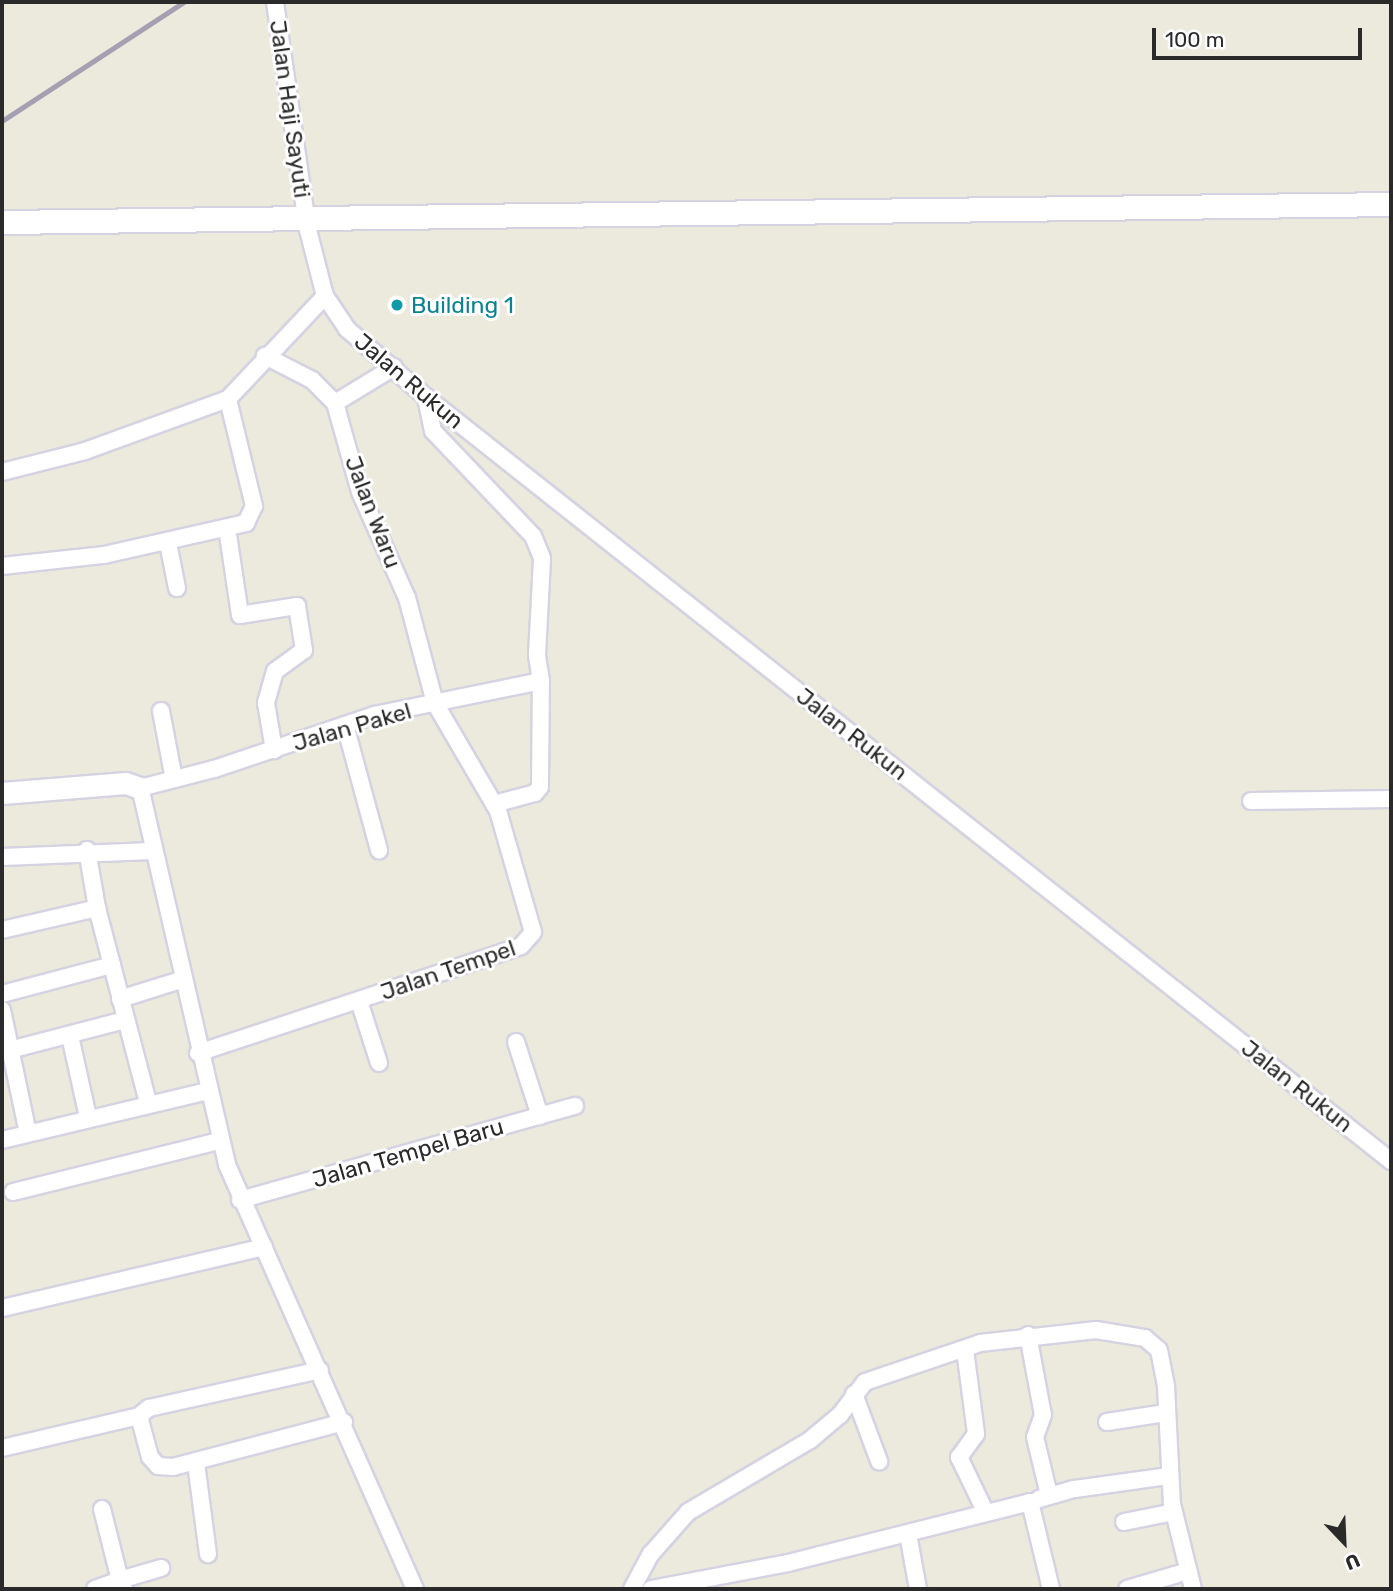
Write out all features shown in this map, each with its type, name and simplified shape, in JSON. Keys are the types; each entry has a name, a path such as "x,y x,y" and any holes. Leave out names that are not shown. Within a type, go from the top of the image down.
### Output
{"main road":[{"path":"2,222 306,217 916,214 1391,204"}],"street":[{"name":"Jalan Haji Sayuti","path":"275,2 306,217 325,296"},
{"path":"2,472 85,451 228,399 265,356 325,296"},
{"name":"Jalan Rukun","path":"325,296 347,329 426,397 1391,1161"},
{"path":"265,356 312,380 335,403 394,367"},
{"path":"426,397 433,431 533,536 542,558 537,655 541,681 540,787 535,793 494,804"},
{"path":"2,566 168,543 247,523 254,506 228,399"},
{"name":"Jalan Waru","path":"335,403 360,492 407,598 435,703"},
{"path":"227,528 240,615 297,606 304,650 275,671 266,703 272,751"},
{"path":"168,543 177,588"},
{"name":"Jalan Pakel","path":"139,788 272,751 345,725 541,681"},
{"name":"Jalan Tempel","path":"198,1053 359,1001 530,940 531,919 494,804 435,703"},
{"path":"161,711 174,779"},
{"path":"345,725 379,850"},
{"path":"2,793 126,783 139,788 145,794 152,850 219,1141 240,1200 344,1422 415,1589"},
{"path":"1251,801 1391,799"},
{"path":"2,857 87,850 152,850"},
{"path":"87,850 97,908 148,1103"},
{"path":"2,930 97,908"},
{"path":"2,994 112,965"},
{"path":"120,999 181,980"},
{"path":"359,1001 379,1063"},
{"path":"2,1010 7,1050 28,1133"},
{"path":"7,1050 125,1020"},
{"path":"70,1036 88,1117"},
{"path":"516,1042 540,1116"},
{"path":"2,1140 88,1117 207,1091"},
{"name":"Jalan Tempel Baru","path":"240,1200 575,1106"},
{"path":"13,1192 219,1141"},
{"path":"2,1308 264,1247"},
{"path":"632,1589 651,1555 688,1512 810,1440 840,1415 854,1394 879,1374 1028,1335 1096,1330 1153,1342 1161,1359 1174,1512 1193,1589"},
{"path":"1028,1335 1043,1415 1035,1437 1049,1495"},
{"path":"965,1350 975,1434 959,1457 986,1513"},
{"path":"2,1448 139,1416 149,1408 320,1370"},
{"path":"854,1394 878,1461"},
{"path":"1107,1422 1165,1413"},
{"path":"139,1416 145,1445 158,1466 196,1463 344,1422"},
{"path":"196,1463 208,1554"},
{"path":"651,1589 788,1563 908,1534 1049,1495 1169,1476"},
{"path":"1030,1502 1051,1589"},
{"path":"102,1508 122,1585"},
{"path":"1124,1522 1174,1512"},
{"path":"908,1534 918,1589"},
{"path":"95,1589 122,1585 161,1569"},
{"path":"1127,1589 1188,1571"}],"railway":[{"path":"2,121 184,2"}],"place":[{"name":"Building 1","path":"397,305"}]}
